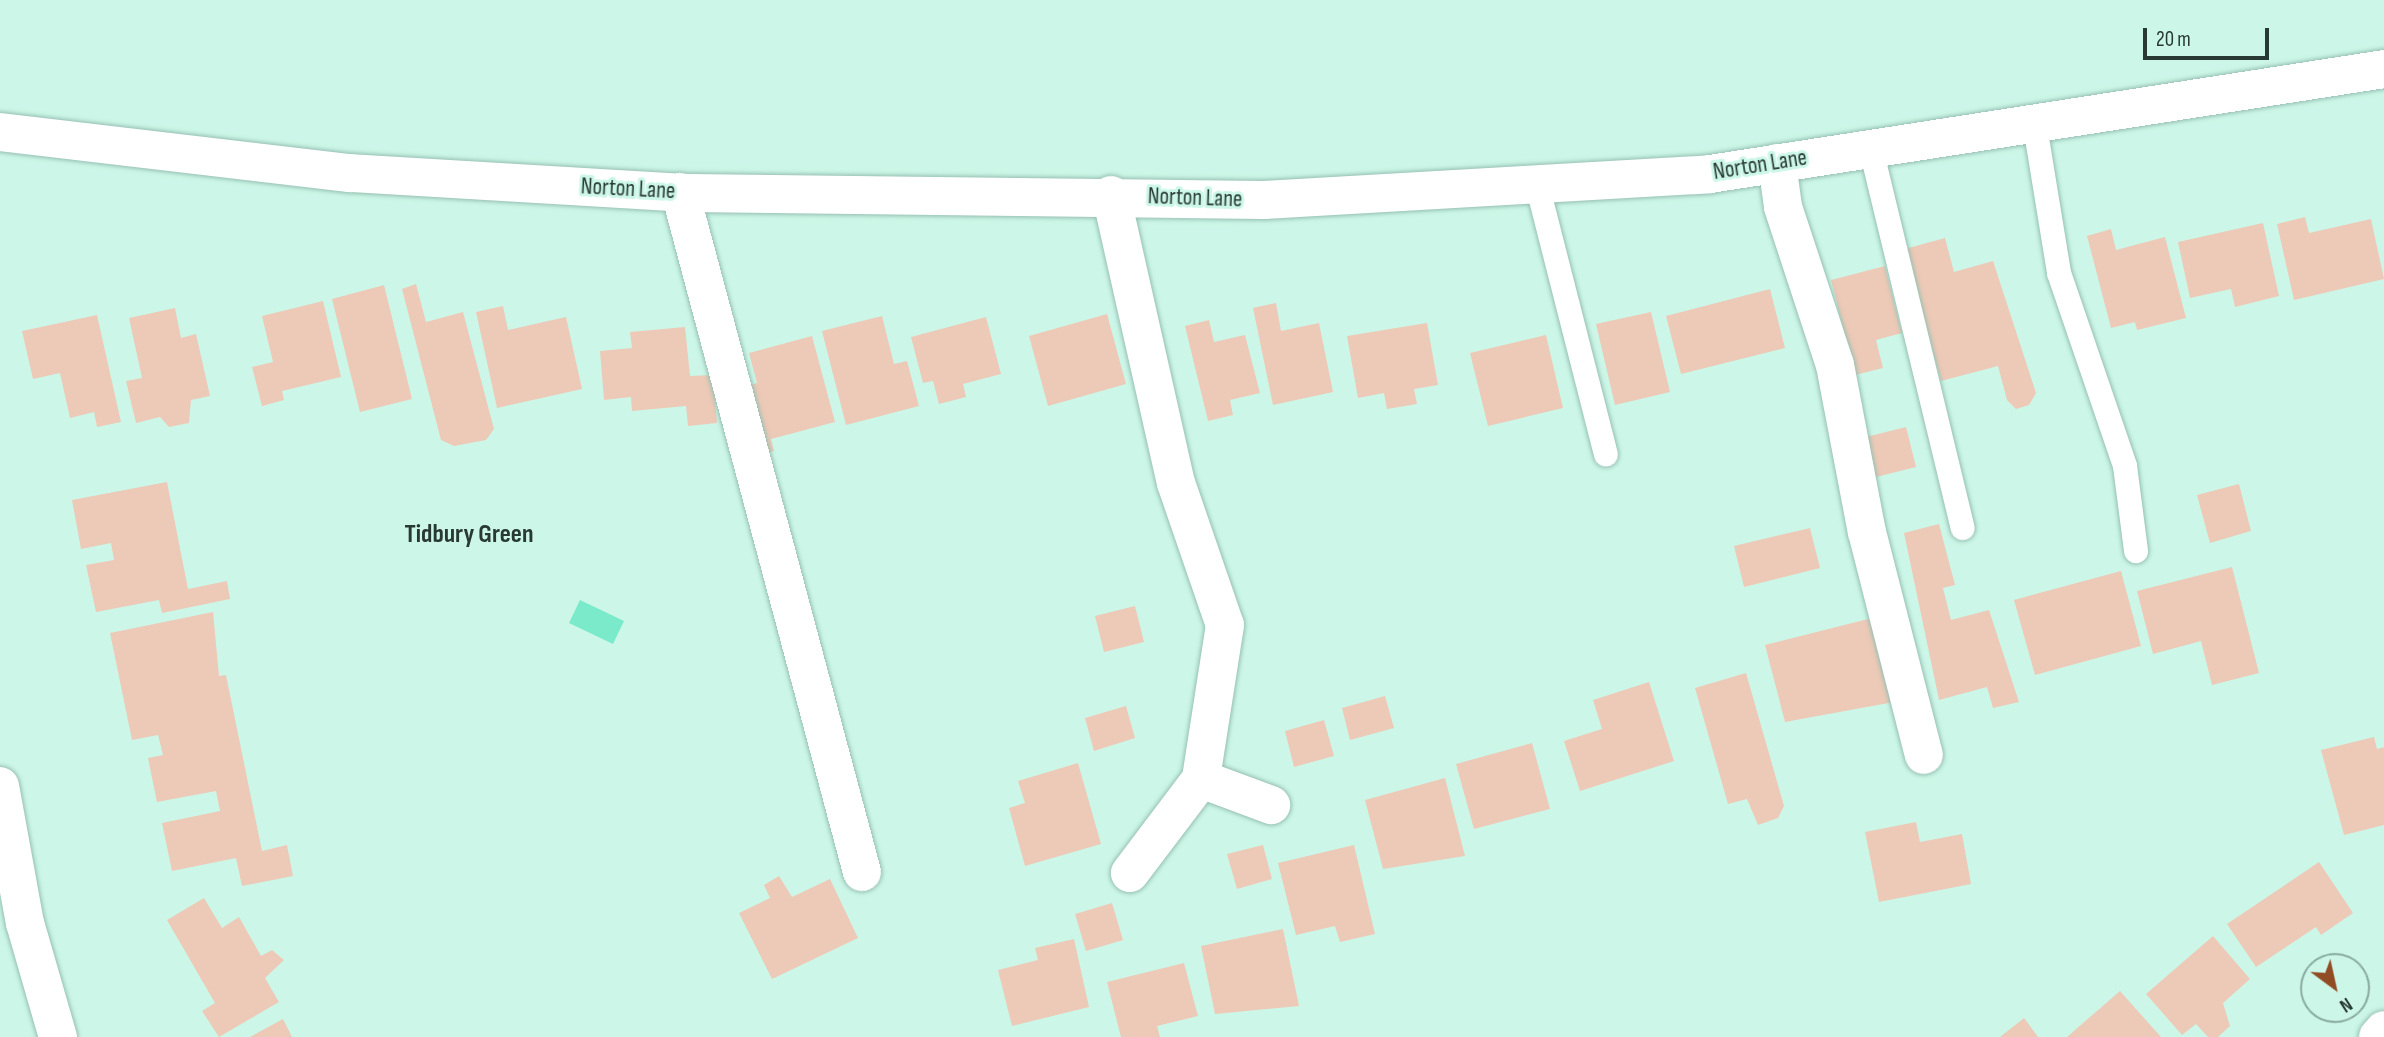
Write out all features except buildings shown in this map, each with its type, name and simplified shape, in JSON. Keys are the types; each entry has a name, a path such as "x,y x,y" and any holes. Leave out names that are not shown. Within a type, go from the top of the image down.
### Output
{"street":[{"name":"Norton Lane","path":"0,132 351,173 680,192 1111,195 1264,200 1538,188 1777,163 2035,126 2384,69"},
{"path":"1777,163 1783,207 1835,365 1867,532 1924,755"},
{"path":"680,192 862,872"},
{"path":"1111,195 1176,483 1225,625 1201,779 1130,873"},
{"path":"1201,779 1271,805"},
{"path":"0,786 25,923 58,1037"},
{"path":"2378,1037 2384,1030"}],"lane":[{"path":"2035,126 2059,273 2125,466 2136,551"},
{"path":"1871,149 1963,528"},
{"path":"1538,188 1606,454"}],"shaded area":[{"path":"580,600 624,621 613,644 569,623"}],"district":[{"name":"Tidbury Green","path":"469,535"}]}
